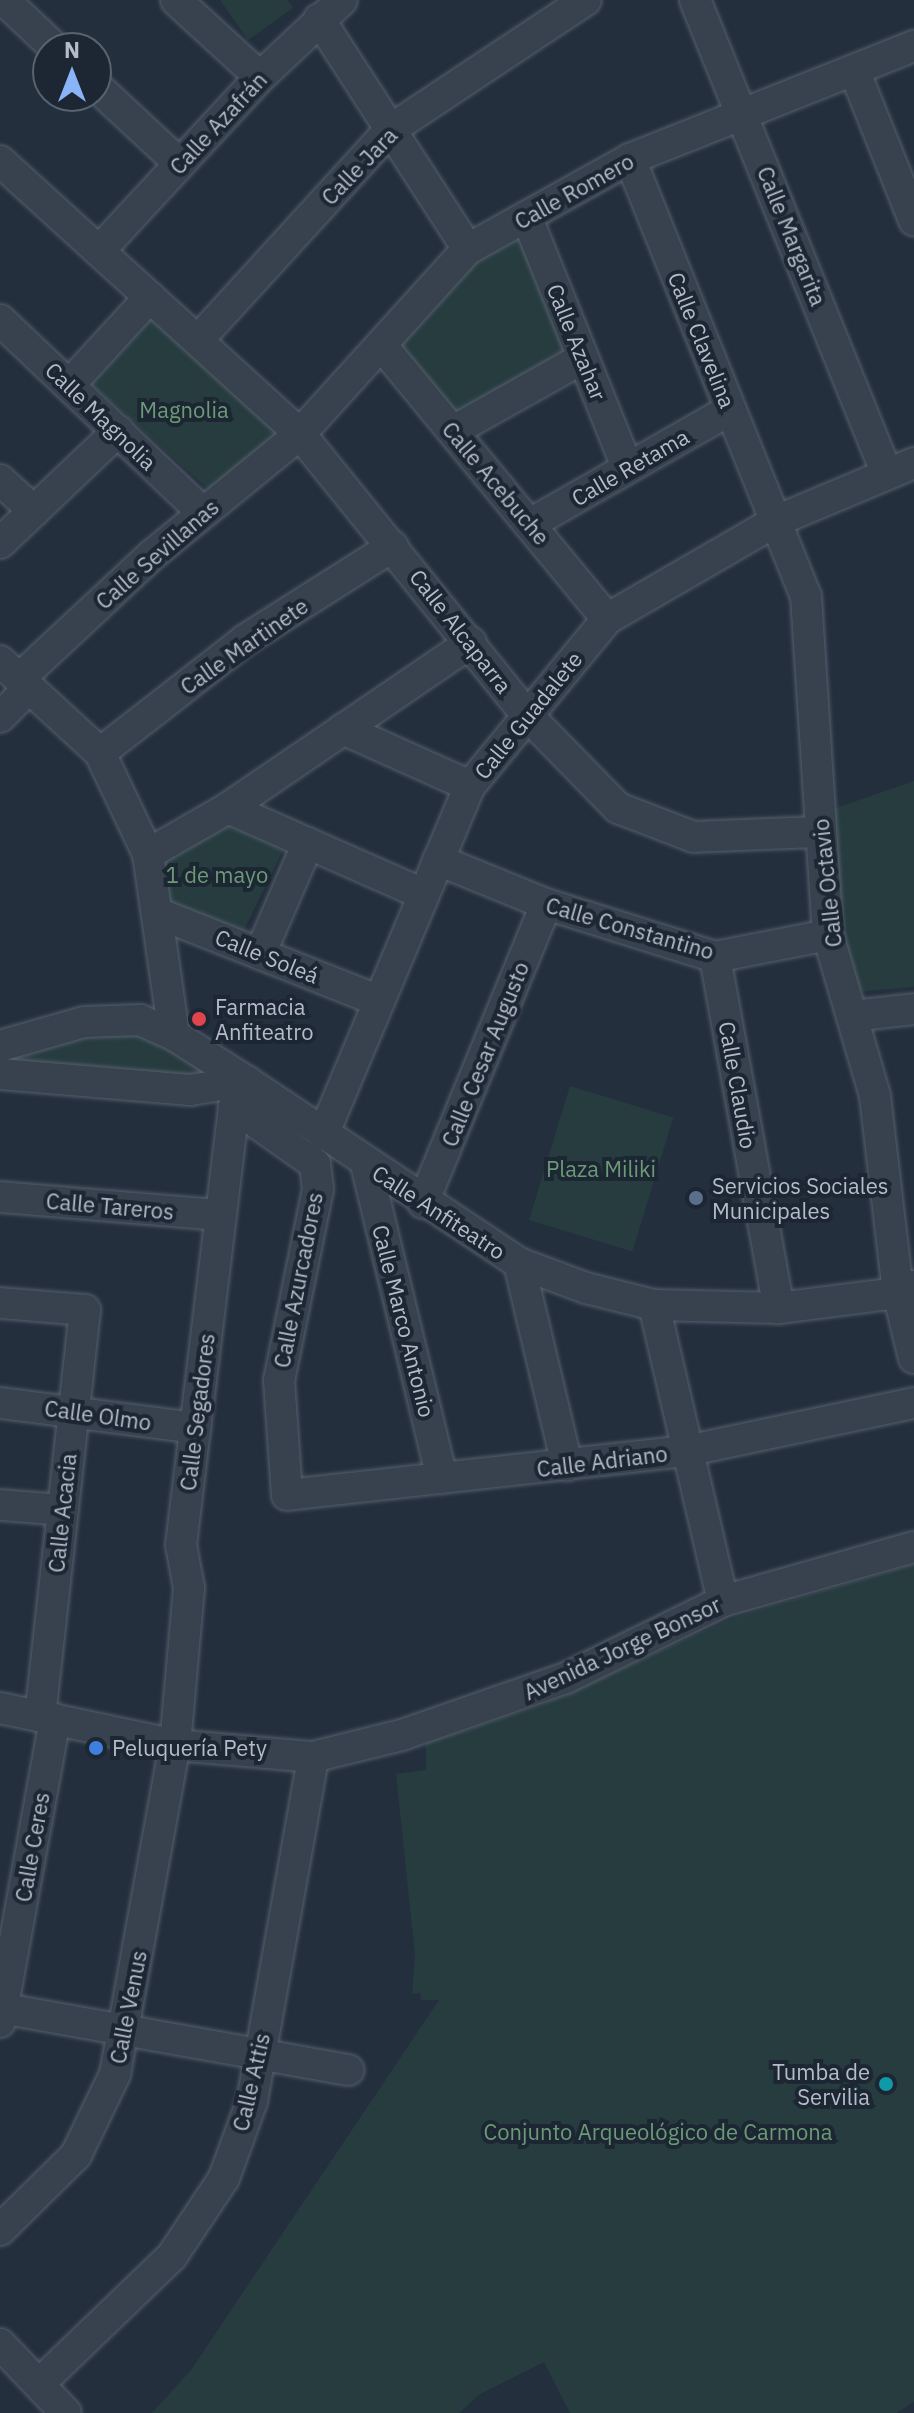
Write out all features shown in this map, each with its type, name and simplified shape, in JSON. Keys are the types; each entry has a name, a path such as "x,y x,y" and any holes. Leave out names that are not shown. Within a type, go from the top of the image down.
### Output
{"street":[{"path":"4,0 38,32"},
{"path":"176,0 260,77"},
{"name":"Calle Jara","path":"199,339 390,130 586,0"},
{"name":"Calle Margarita","path":"695,0 900,468"},
{"path":"330,10 390,130 468,249"},
{"name":"Calle Azafrán","path":"99,251 260,77 330,10"},
{"name":"Calle Romero","path":"300,434 383,347 468,249 630,159 914,46"},
{"path":"854,70 914,220"},
{"path":"112,101 179,163"},
{"name":"Calle Clavelina","path":"630,159 776,521"},
{"name":"Calle Alcaparra","path":"0,161 300,434 527,715 618,808 694,837 821,832"},
{"name":"Calle Azahar","path":"527,218 627,467"},
{"path":"70,384 150,297"},
{"name":"Calle Magnolia","path":"0,320 202,512"},
{"name":"Calle Acebuche","path":"383,347 607,619"},
{"path":"453,431 583,358"},
{"name":"Calle Retama","path":"530,524 730,410"},
{"path":"0,543 118,431"},
{"name":"Calle Sevillanas","path":"0,717 16,676 202,512 300,434"},
{"name":"Calle Guadalete","path":"323,1135 377,1000 470,786 607,619 776,521 900,468"},
{"path":"0,480 34,511"},
{"name":"Calle Octavio","path":"776,521 806,596 828,935 875,1096 914,1358"},
{"name":"Calle Martinete","path":"100,753 245,640 393,546"},
{"path":"148,854 228,808 471,642"},
{"path":"16,676 100,753 148,854 174,1035"},
{"path":"343,729 470,786"},
{"path":"228,808 423,894"},
{"path":"260,954 308,843"},
{"name":"Calle Constantino","path":"438,860 546,904 715,957 828,935"},
{"name":"Calle Cesar Augusto","path":"423,1203 546,904"},
{"name":"Calle Soleá","path":"157,913 377,1000"},
{"name":"Calle Claudio","path":"715,957 779,1308"},
{"path":"852,1016 914,1009"},
{"name":"Calle Anfiteatro","path":"0,1046 84,1022 140,1020 174,1035 240,1094 323,1135 519,1263 586,1288 654,1305 779,1308 906,1290"},
{"path":"0,1074 240,1094"},
{"name":"Calle Segadores","path":"175,1745 189,1588 181,1545 220,1215 240,1094"},
{"name":"Calle Azurcadores","path":"240,1094 315,1164 316,1176 279,1380 287,1495"},
{"name":"Calle Marco Antonio","path":"366,1164 442,1478"},
{"name":"Calle Tareros","path":"0,1197 220,1215"},
{"path":"519,1263 567,1465"},
{"name":"Calle Acacia","path":"0,1303 85,1310 63,1510 48,1718"},
{"path":"654,1305 723,1601"},
{"name":"Calle Olmo","path":"0,1403 74,1410 195,1428"},
{"name":"Calle Adriano","path":"287,1495 686,1451 914,1403"},
{"path":"0,1505 63,1510"},
{"name":"Avenida Jorge Bonsor","path":"0,1708 175,1745 313,1757 402,1735 566,1678 723,1601 914,1547"},
{"name":"Calle Ceres","path":"1,2013 48,1718"},
{"name":"Calle Venus","path":"0,2230 76,2155 115,2074 175,1745"},
{"name":"Calle Attis","path":"39,2384 181,2243 224,2178 252,2101 313,1757"},
{"path":"1,2013 124,2030 349,2070"},
{"path":"0,2344 66,2413"}],"green space":[{"path":"220,0 287,0 293,8 248,40"},
{"path":"521,236 567,351 455,413 401,345 480,258"},
{"name":"Magnolia","path":"151,318 279,433 219,499 91,384"},
{"path":"914,781 914,987 857,992 839,916 833,809"},
{"name":"1 de mayo","path":"227,813 286,844 242,934 159,905 149,860"},
{"path":"128,1033 158,1038 223,1080 0,1063 92,1035"},
{"name":"Plaza Miliki","path":"570,1086 673,1118 632,1251 529,1220"},
{"name":"Conjunto Arqueológico de Carmona","path":"914,1564 914,2402 896,2413 570,2413 544,2362 480,2394 459,2413 152,2413 191,2370 439,2000 421,2000 420,1993 412,1994 415,1955 396,1774 426,1770 426,1743 542,1705 735,1617"}],"place":[{"name":"Farmacia Anfiteatro","path":"199,1019"},
{"name":"Servicios Sociales Municipales","path":"696,1198"},
{"name":"Peluquería Pety","path":"96,1748"},
{"name":"Tumba de Servilia","path":"886,2084"}]}
